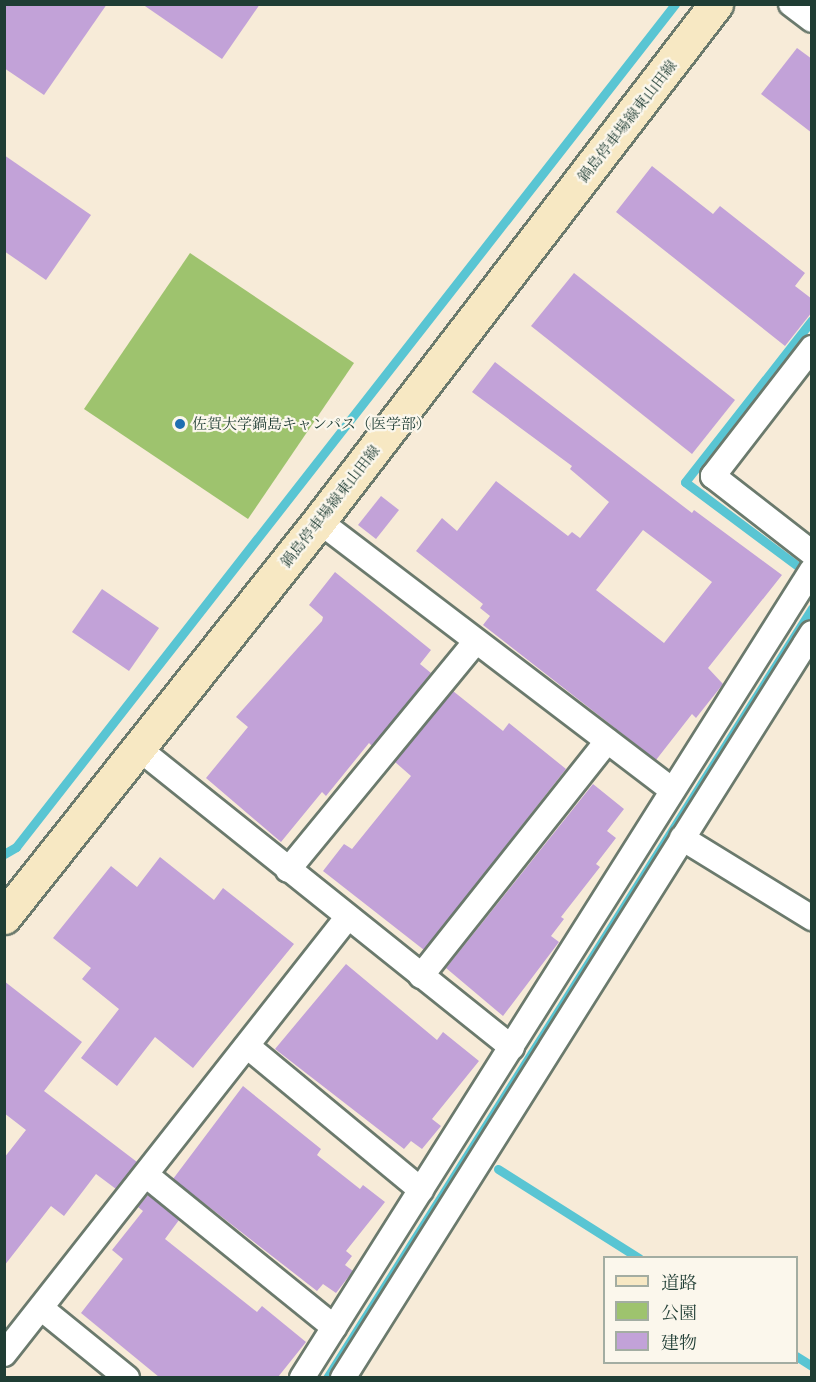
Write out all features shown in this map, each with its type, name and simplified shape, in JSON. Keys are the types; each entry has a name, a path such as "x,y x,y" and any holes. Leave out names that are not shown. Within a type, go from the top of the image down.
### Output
{"main road":[{"name":"鍋島停車場線東山田線","path":"4,917 319,520 716,4"}],"street":[{"path":"791,4 812,20"},
{"path":"812,348 713,476 812,553"},
{"path":"319,520 672,790"},
{"path":"302,1377 512,1048 807,576"},
{"path":"343,1377 812,633"},
{"path":"288,870 476,641"},
{"path":"421,976 607,741"},
{"path":"138,748 347,918 512,1048"},
{"path":"682,838 812,918"},
{"path":"4,1354 347,918"},
{"path":"247,1046 421,1190"},
{"path":"146,1175 334,1327"},
{"path":"41,1308 127,1377"}],"green space":[{"path":"190,253 354,363 248,519 84,409"}],"building":[{"path":"4,4 107,4 44,95 4,68"},
{"path":"142,4 260,4 222,59"},
{"path":"797,48 812,59 812,133 761,94"},
{"path":"4,155 91,215 46,280 4,251"},
{"path":"652,166 713,214 720,206 805,273 795,286 812,299 812,312 785,346 616,212"},
{"path":"574,273 735,400 692,454 531,326"},
{"path":"495,362 692,513 694,510 782,575 708,668 723,684 696,718 692,714 656,760 483,625 490,616 480,608 483,604 416,551 442,518 457,531 496,481 568,536 572,532 580,538 609,502 570,469 572,466 472,392","holes":["643,530 712,582 664,643 596,590"]},
{"path":"381,496 399,510 376,539 358,525"},
{"path":"335,572 431,650 420,664 431,673 372,746 369,743 326,796 322,792 281,842 206,778 248,727 236,717 322,621 323,617 309,605"},
{"path":"102,589 159,628 129,671 72,632"},
{"path":"453,691 503,731 509,723 566,769 424,950 323,871 344,844 352,849 411,776 395,762"},
{"path":"593,784 624,809 607,831 616,838 596,864 600,867 561,917 564,919 551,936 559,942 503,1016 446,968"},
{"path":"160,857 214,900 223,888 294,944 193,1068 155,1037 117,1086 81,1058 119,1009 82,979 91,968 53,938 111,866 137,887"},
{"path":"346,964 437,1040 443,1032 479,1061 432,1119 441,1126 422,1149 411,1141 404,1149 275,1049"},
{"path":"4,981 82,1042 44,1091 137,1162 116,1189 96,1174 64,1216 51,1206 4,1266 4,1158 26,1130 4,1113"},
{"path":"243,1086 321,1149 317,1155 360,1189 363,1185 385,1202 346,1251 352,1256 345,1265 353,1271 336,1293 323,1284 317,1291 173,1179"},
{"path":"148,1195 179,1220 165,1239 257,1312 262,1306 306,1342 278,1377 159,1377 81,1313 123,1259 112,1250 143,1211 138,1207"}],"waterway":[{"path":"4,854 16,847 675,4"},
{"path":"807,573 685,482 812,320"},
{"path":"327,1378 812,608"},
{"path":"498,1169 636,1256"},
{"path":"798,1357 812,1366"}],"place":[{"name":"佐賀大学鍋島キャンパス（医学部）","path":"180,424"}]}
